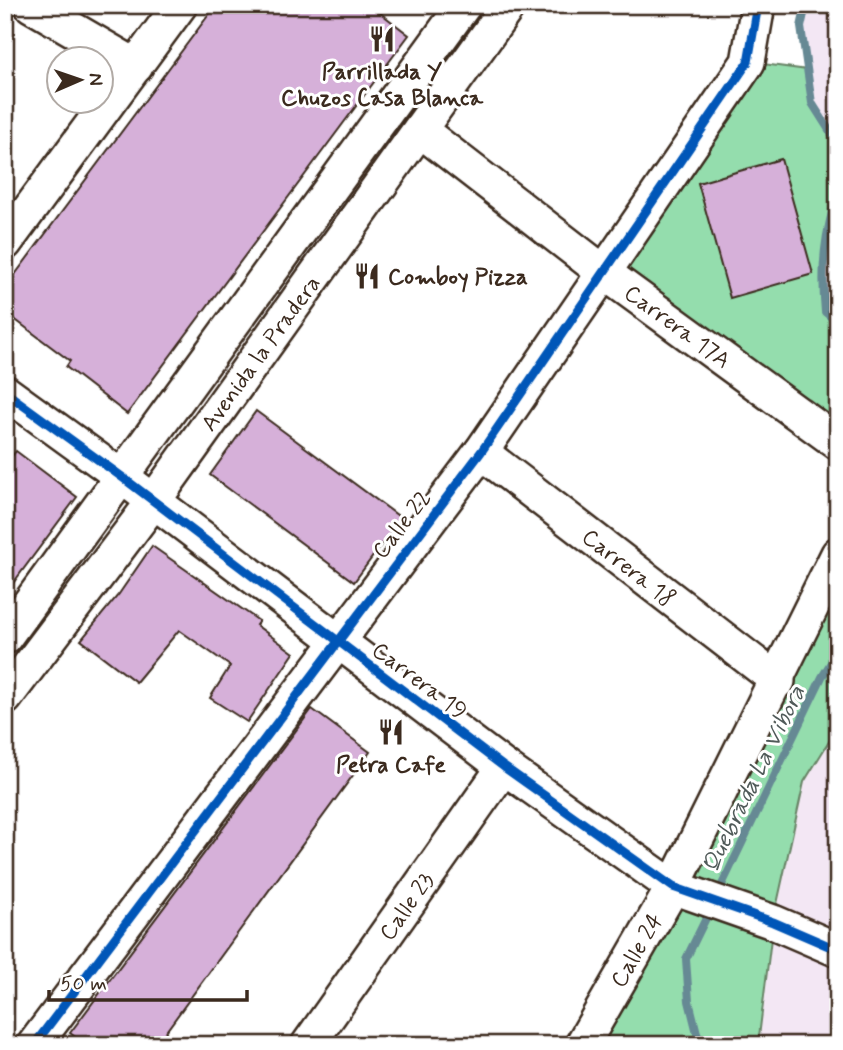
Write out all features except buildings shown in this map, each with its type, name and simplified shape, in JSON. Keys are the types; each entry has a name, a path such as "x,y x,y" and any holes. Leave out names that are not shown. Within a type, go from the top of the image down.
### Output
{"street":[{"path":"31,5 136,66"},
{"path":"5,243 180,5"},
{"name":"Avenida la Pradera","path":"5,637 464,5"},
{"name":"Avenida la Pradera","path":"5,698 153,502 509,5"},
{"name":"Calle 22","path":"34,1045 336,640 481,452 602,271 748,62 758,5"},
{"name":"Carrera 17A","path":"420,130 602,271 838,443"},
{"name":"Carrera 19","path":"5,392 122,477 503,767 687,892 838,950"},
{"name":"Carrera 18","path":"481,452 778,681"},
{"name":"Calle 24","path":"582,1045 687,892 778,681 838,554"},
{"name":"Calle 23","path":"308,1045 503,767"}],"shaded area":[{"path":"806,5 838,5 838,144 812,103 801,27"},
{"path":"838,193 838,323 825,312 822,274 826,228"},
{"path":"838,727 838,1045 758,1045 773,922 804,782"}],"green space":[{"path":"748,62 807,70 812,103 838,144 838,193 826,228 822,274 825,312 838,323 838,443 602,271"},
{"path":"838,554 838,727 804,782 773,922 758,1045 598,1045"}],"waterway":[{"name":"Quebrada La Vibora","path":"806,5 801,27 812,103 838,144"},
{"name":"Quebrada La Vibora","path":"838,193 827,237 823,281 825,312 838,323"},
{"name":"Quebrada La Vibora","path":"718,893 822,677 838,651"},
{"name":"Quebrada La Vibora","path":"700,1045 689,1001 686,959 711,908"}],"cycle path":[{"path":"34,1045 481,452 748,62 758,5"},
{"path":"5,392 122,477 504,767 673,887 773,922 838,950"}],"place":[{"name":"Parrillada Y Chuzos Casa Blanca","path":"382,39"},
{"name":"Comboy Pizza","path":"367,276"},
{"name":"Petra Cafe","path":"391,732"}]}
